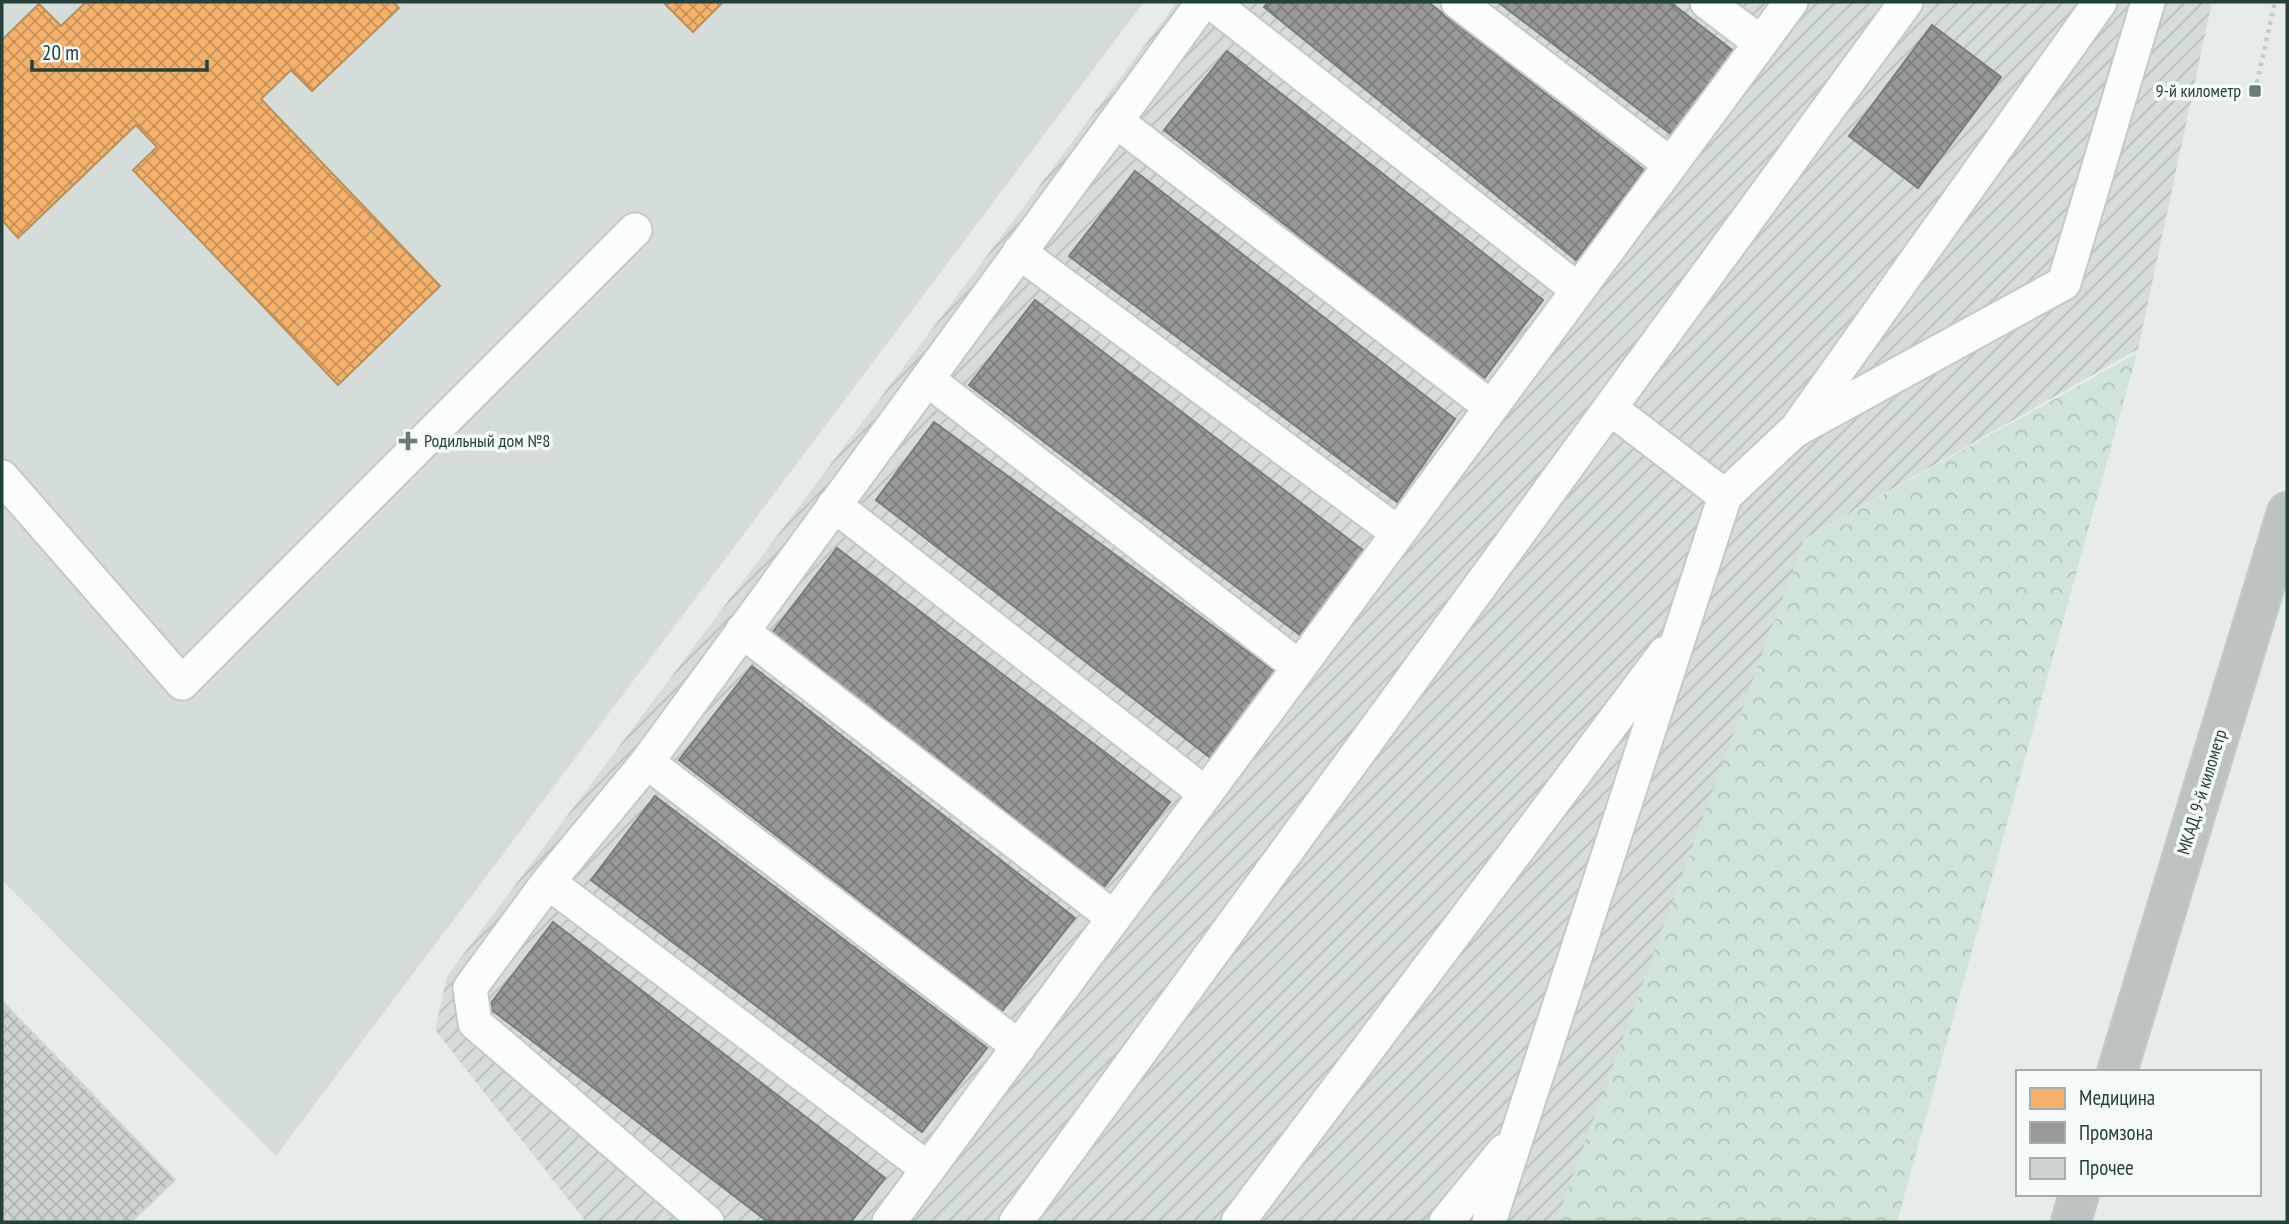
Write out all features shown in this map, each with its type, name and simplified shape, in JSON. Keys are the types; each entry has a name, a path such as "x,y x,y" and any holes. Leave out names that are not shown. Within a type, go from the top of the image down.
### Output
{"highway":[{"name":"МКАД, 9-й километр","path":"2118,1070 2287,512"},
{"path":"2071,1222 2078,1196"}],"lane":[{"path":"707,1222 475,1023 470,988 548,883 647,762 1203,2"},
{"path":"1211,2 1578,290"},
{"path":"1458,2 1671,164"},
{"path":"1707,2 1761,43"},
{"path":"889,1222 1791,2"},
{"path":"1016,1222 1906,2"},
{"path":"1489,1222 1726,496 1794,431 2100,2"},
{"path":"1794,431 2064,283 2148,2"},
{"path":"1116,121 1491,407"},
{"path":"2,477 182,683 635,230"},
{"path":"1019,252 1398,533"},
{"path":"927,379 1299,667"},
{"path":"1610,408 1726,496"},
{"path":"834,505 1206,794"},
{"path":"1238,1222 1682,629"},
{"path":"742,631 1114,918"},
{"path":"647,762 1019,1047"},
{"path":"548,883 928,1169"},
{"path":"1446,1222 1517,1136"}],"path":[{"path":"2255,91 2275,2"}],"shaded area":[{"name":"Родильный дом №8","path":"2,2 1144,2 276,1156 2,880"},
{"path":"1177,2 2212,2 2138,349 1804,539 1568,1222 586,1222 435,1030 447,976"}],"green space":[{"path":"2137,353 1897,1222 1556,1222 1804,539"}],"building: Медицина":[{"path":"86,2 393,2 399,8 312,91 291,70 261,99 440,286 338,385 133,170 157,147 136,125 18,238 2,220 2,40 39,4 61,26"},
{"path":"663,2 723,2 693,32"}],"building: Промзона":[{"path":"1268,2 1428,2 1644,170 1576,260 1264,7"},
{"path":"1498,2 1670,2 1745,60 1684,144"},
{"path":"1932,25 2001,77 1918,188 1849,136"},
{"path":"1227,51 1543,300 1483,380 1164,130"},
{"path":"1135,171 1455,419 1397,502 1069,256"},
{"path":"1035,300 1368,554 1304,638 969,385"},
{"path":"934,422 1278,674 1212,759 876,500"},
{"path":"837,548 1170,802 1104,887 772,633"},
{"path":"752,666 1075,918 1002,1011 679,760"},
{"path":"655,796 987,1048 922,1132 591,880"},
{"path":"553,922 885,1178 851,1222 768,1222 488,1007"}],"building: Прочее":[{"path":"2,1001 175,1180 131,1222 2,1222"}],"place":[{"name":"9-й километр","path":"2255,91"},
{"name":"Родильный дом №8","path":"408,441"}]}
